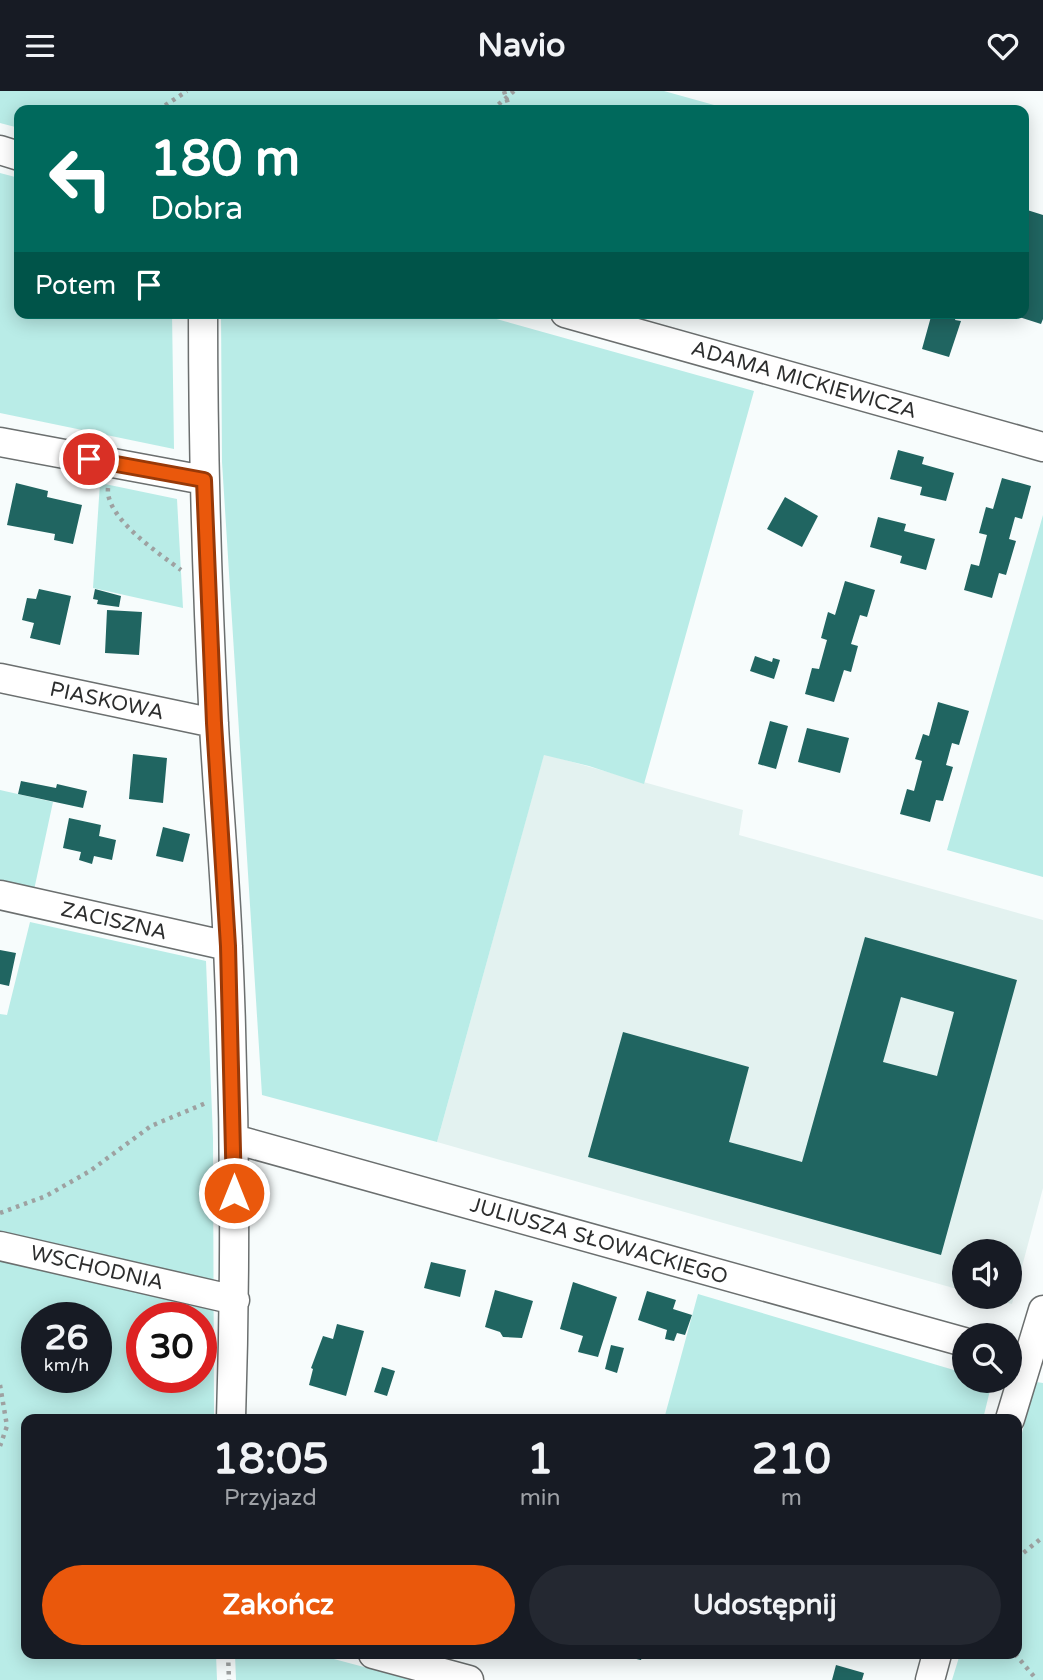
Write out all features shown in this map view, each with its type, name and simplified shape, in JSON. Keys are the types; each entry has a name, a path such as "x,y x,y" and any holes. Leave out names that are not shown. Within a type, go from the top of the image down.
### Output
{"street":[{"path":"203,319 204,480 214,723 228,946 234,1139 235,1300 231,1414"},
{"name":"ADAMA MICKIEWICZA","path":"586,319 1043,447"},
{"path":"0,442 204,480"},
{"name":"PIASKOWA","path":"0,678 214,723"},
{"name":"ZACISZNA","path":"0,895 228,946"},
{"name":"JULIUSZA SŁOWACKIEGO","path":"234,1139 952,1339"},
{"name":"WSCHODNIA","path":"0,1246 235,1300"},
{"path":"1011,1414 1043,1310"},
{"path":"391,1659 468,1680"},
{"path":"930,1680 936,1659"}],"path":[{"path":"166,105 187,91"},
{"path":"504,91 508,105"},
{"path":"498,105 514,91"},
{"path":"111,464 107,494 110,504 121,518 136,535 190,577 209,586"},
{"path":"0,1213 46,1196 90,1171 151,1126 232,1091"},
{"path":"0,1385 7,1426 0,1446"},
{"path":"1022,1553 1043,1537"},
{"path":"228,1659 229,1680"},
{"path":"1019,1659 1037,1680"}],"shaded area":[{"path":"0,91 664,91 714,105 14,105 14,127 0,123"},
{"path":"0,173 14,177 14,319 172,319 174,449 0,413"},
{"path":"221,319 496,319 754,391 644,784 544,755 437,1142 262,1095 222,462"},
{"path":"100,483 177,499 183,608 93,588"},
{"path":"1043,515 1043,877 947,850"},
{"path":"544,754 743,810 739,835 1043,920 1043,1188 1022,1267 1022,1239 952,1239 952,1288 437,1142"},
{"path":"0,790 53,802 34,890 0,882"},
{"path":"30,922 206,961 213,1138 214,1302 126,1302 126,1393 214,1393 214,1414 21,1414 21,1659 216,1659 217,1680 0,1680 0,1014 7,1015"},
{"path":"698,1294 952,1369 952,1393 989,1393 984,1414 665,1414"},
{"path":"1036,1382 1043,1383 1043,1680 952,1680 958,1659 1022,1659 1022,1433"},
{"path":"235,1659 334,1659 413,1680 236,1680"}],"building":[{"path":"1029,211 1043,215 1041,324 1025,319 1029,319"},
{"path":"930,319 961,321 949,357 922,349"},
{"path":"898,450 924,457 922,464 954,473 946,501 920,495 922,487 890,479"},
{"path":"1002,478 1031,486 1022,519 1015,517 1009,539 1016,541 1006,575 999,573 992,598 964,590 971,564 979,566 987,535 979,533 986,507 993,509"},
{"path":"16,483 48,491 47,497 82,505 73,544 54,540 55,534 7,525"},
{"path":"785,497 818,516 802,547 767,529"},
{"path":"878,517 906,524 904,531 935,539 926,570 900,563 902,556 870,547"},
{"path":"845,581 875,590 867,617 860,615 851,644 858,646 851,672 844,670 834,702 805,694 812,668 819,669 827,640 821,638 828,612 835,615"},
{"path":"39,589 71,596 60,645 30,638 34,623 22,620 27,598 36,599"},
{"path":"95,589 121,596 119,607 97,604 98,600 93,599"},
{"path":"107,610 142,612 139,655 105,653"},
{"path":"755,656 772,662 773,658 780,660 774,679 750,671"},
{"path":"938,702 969,711 959,745 952,743 946,765 953,767 943,801 936,800 930,822 900,814 907,789 914,791 922,761 915,759 923,734 929,736"},
{"path":"770,721 788,726 776,769 758,764"},
{"path":"807,728 849,738 840,773 798,762"},
{"path":"133,754 167,758 163,803 129,799"},
{"path":"21,781 56,788 57,784 87,791 83,808 18,794"},
{"path":"69,818 101,825 99,836 116,840 112,860 94,856 92,864 79,860 81,852 63,848"},
{"path":"163,827 190,834 183,862 156,856"},
{"path":"865,937 1017,980 941,1255 588,1157 623,1032 749,1067 729,1142 802,1162","holes":["901,997 954,1012 937,1076 883,1062"]},
{"path":"0,950 16,953 9,986 0,984"},
{"path":"431,1262 466,1270 460,1297 424,1288"},
{"path":"573,1282 617,1297 598,1357 578,1352 583,1336 560,1329"},
{"path":"495,1290 533,1301 522,1338 503,1337 500,1332 485,1327"},
{"path":"647,1291 676,1300 673,1309 692,1315 685,1335 677,1333 674,1341 665,1339 667,1330 638,1320"},
{"path":"337,1324 364,1331 346,1396 309,1385 313,1369 311,1368 323,1336 333,1339"},
{"path":"611,1345 624,1348 617,1373 605,1369"},
{"path":"382,1367 395,1371 387,1396 374,1392"},
{"path":"836,1665 864,1673 862,1680 832,1680"}],"route":[{"path":"89,459 204,480 214,723 228,946 234,1193"}]}
